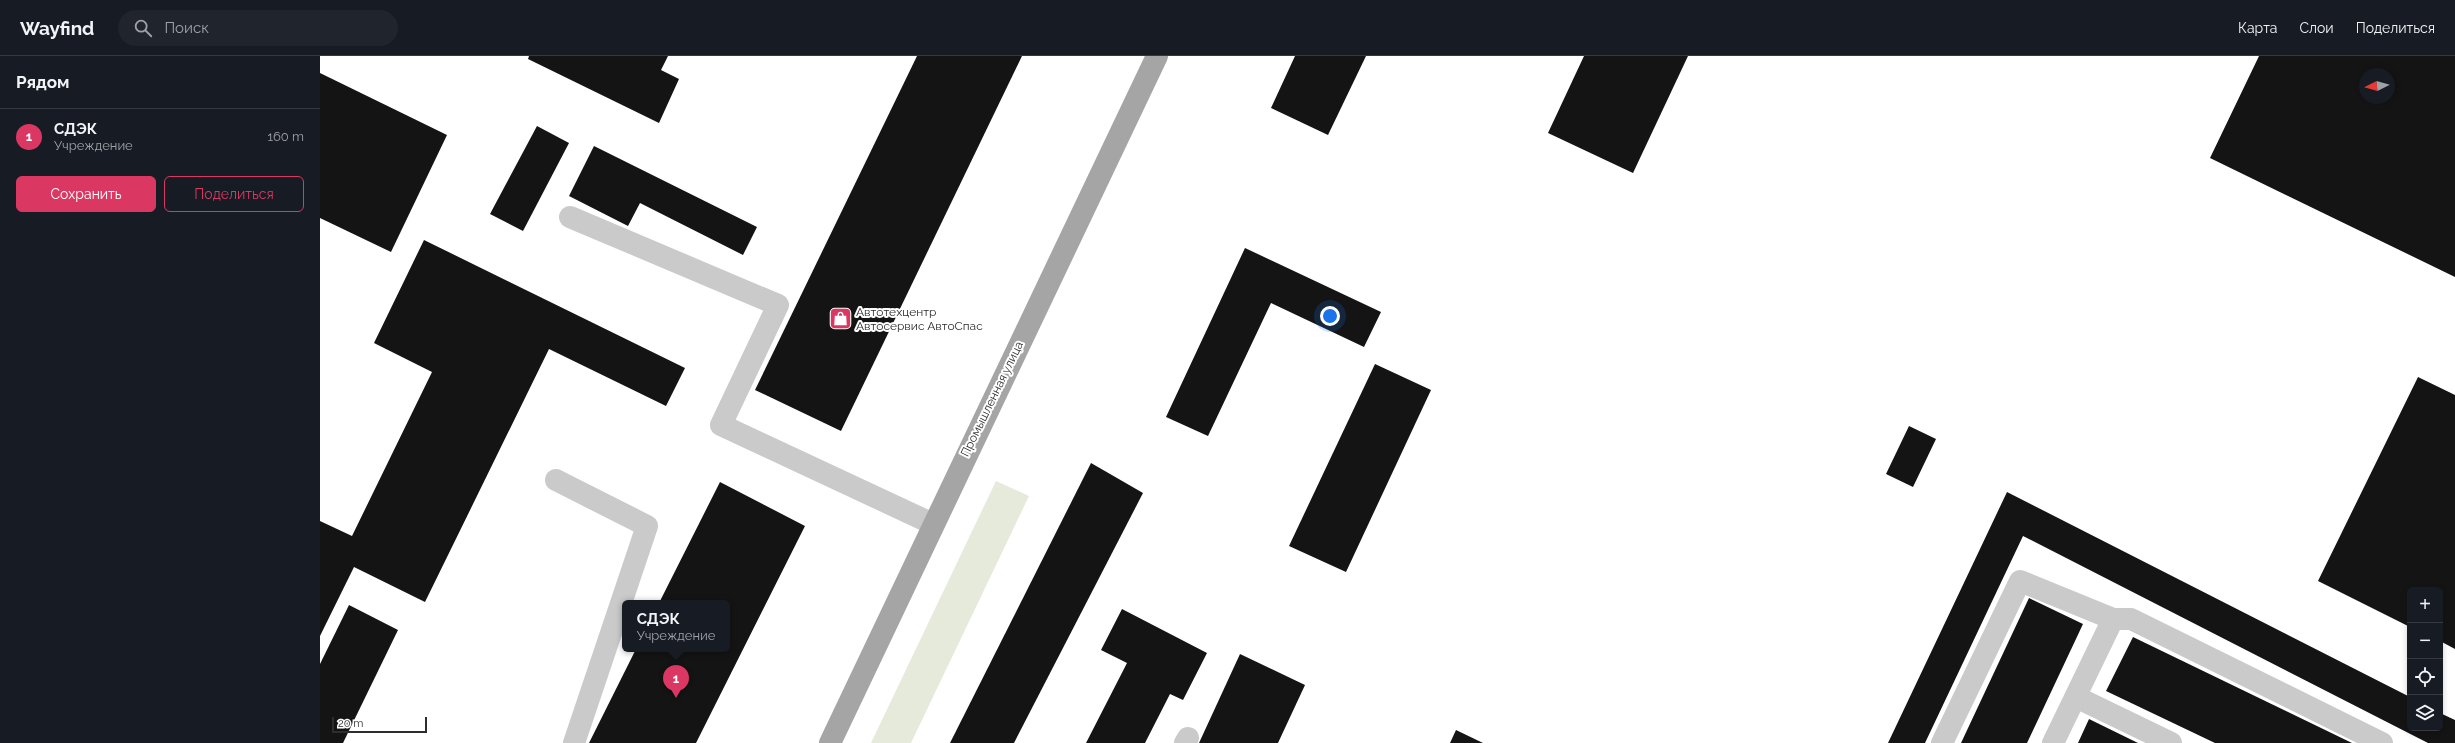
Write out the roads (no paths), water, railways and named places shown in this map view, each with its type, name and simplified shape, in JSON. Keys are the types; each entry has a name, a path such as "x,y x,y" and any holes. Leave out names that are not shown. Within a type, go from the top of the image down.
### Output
{"main road":[{"name":"Промышленная улица","path":"830,743 1157,56"}],"lane":[{"path":"570,217 778,305 721,425 933,524"},
{"path":"556,480 647,526 622,600"},
{"path":"1942,743 2020,582 2113,619 2131,619 2382,743"},
{"path":"574,743 622,600"},
{"path":"2053,743 2113,619"},
{"path":"2076,697 2171,743"}],"place":[{"name":"Автотехцентр Автосервис АвтоСпас","path":"841,319"},
{"name":"СДЭК","path":"676,698"}]}
